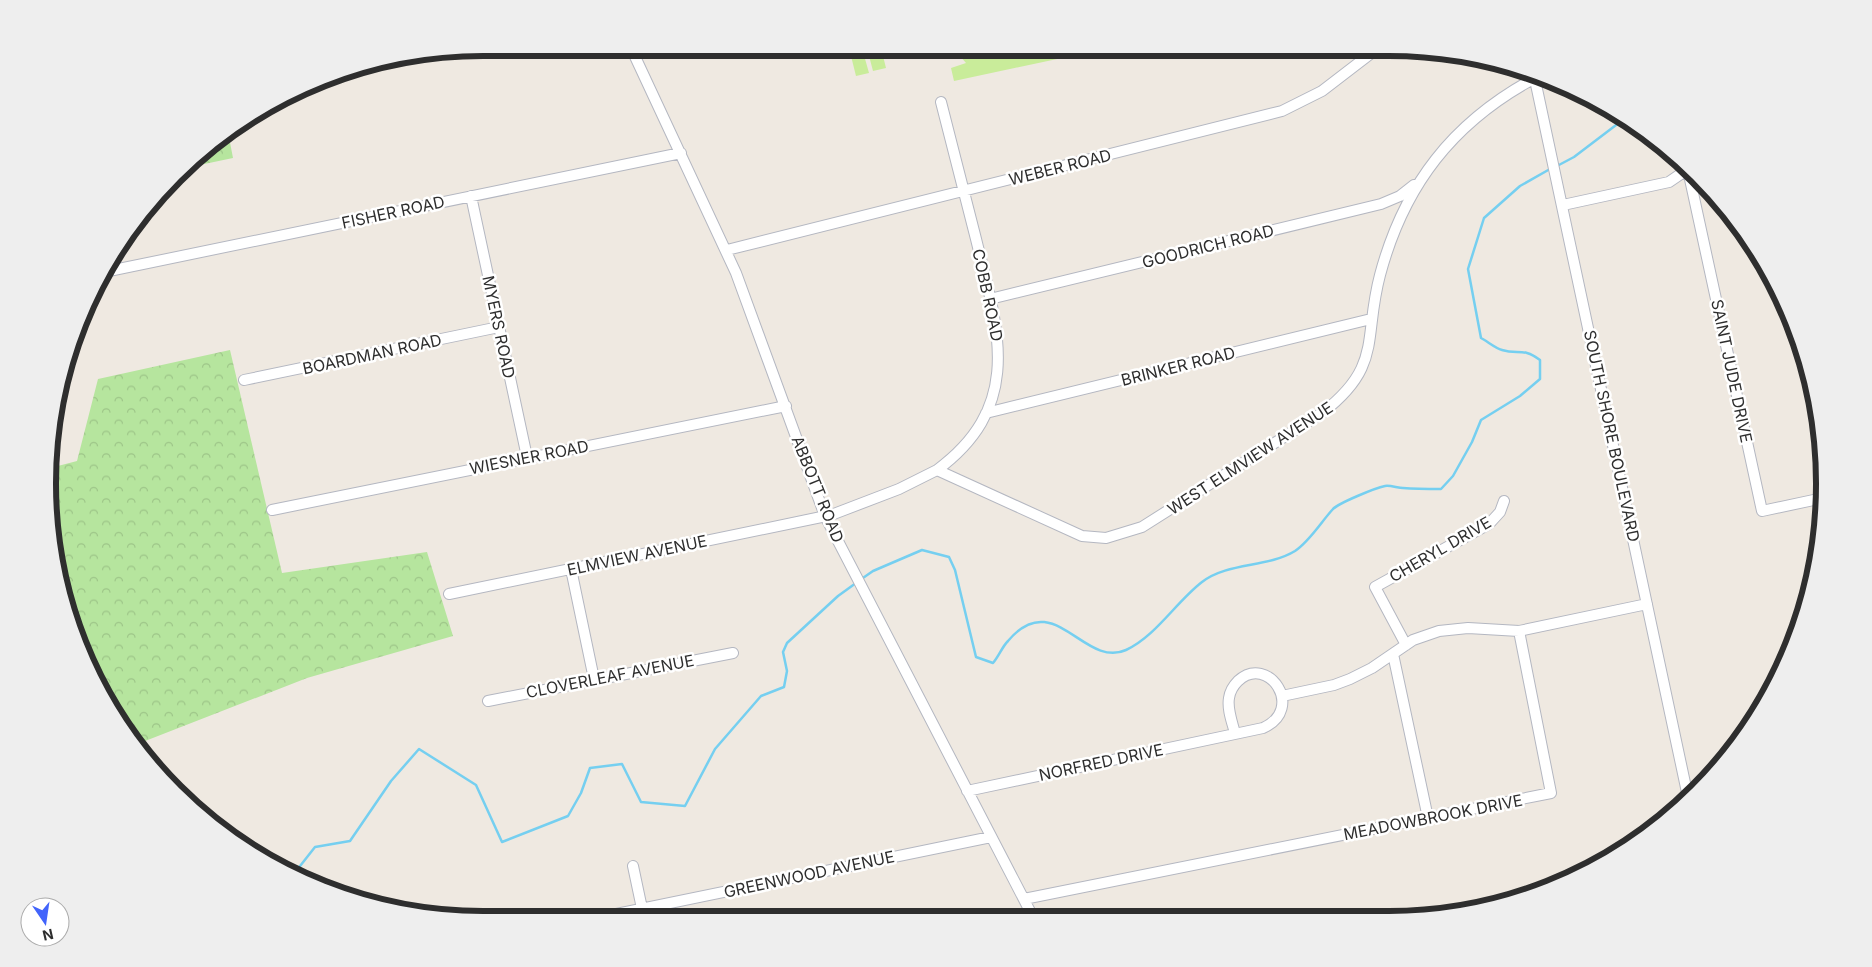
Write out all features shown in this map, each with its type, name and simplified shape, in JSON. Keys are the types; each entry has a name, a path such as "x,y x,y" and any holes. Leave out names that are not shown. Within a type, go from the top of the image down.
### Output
{"street":[{"name":"ABBOTT ROAD","path":"635,56 727,250 825,516 1030,911"},
{"name":"WEBER ROAD","path":"727,250 1282,111 1322,91 1368,56"},
{"name":"WEST ELMVIEW AVENUE","path":"936,470 1082,536 1106,538 1136,530 1314,418 1339,399 1355,380 1368,356 1372,335 1371,319 1391,238 1420,179 1442,150 1477,116 1530,80"},
{"name":"SOUTH SHORE BOULEVARD","path":"1536,83 1687,790"},
{"name":"COBB ROAD","path":"936,470 952,459 967,442 986,413 995,387 999,351 990,299 942,102"},
{"name":"FISHER ROAD","path":"113,270 682,153"},
{"path":"1563,205 1670,182 1683,174"},
{"name":"GOODRICH ROAD","path":"990,299 1381,204 1400,196 1420,179"},
{"name":"SAINT JUDE DRIVE","path":"1690,180 1762,511 1815,500"},
{"name":"MYERS ROAD","path":"471,196 527,457"},
{"name":"BRINKER ROAD","path":"986,413 1371,319"},
{"name":"BOARDMAN ROAD","path":"244,380 499,328"},
{"name":"WIESNER ROAD","path":"272,510 786,406"},
{"path":"825,516 899,489 936,470"},
{"name":"CHERYL DRIVE","path":"1406,645 1375,587 1488,524 1500,512 1504,501"},
{"name":"ELMVIEW AVENUE","path":"450,594 825,516"},
{"path":"571,569 594,679"},
{"path":"1235,733 1229,699 1234,685 1241,678 1255,674 1270,678 1277,684 1282,696 1334,685 1372,668 1406,645 1426,635 1453,629 1519,631 1647,604"},
{"name":"MEADOWBROOK DRIVE","path":"1024,899 1551,793 1519,631"},
{"name":"CLOVERLEAF AVENUE","path":"488,701 733,652"},
{"path":"1393,654 1428,818"},
{"name":"NORFRED DRIVE","path":"967,790 1269,725 1280,714 1282,696"},
{"name":"GREENWOOD AVENUE","path":"652,911 991,837"},
{"path":"633,866 643,911"}],"green space":[{"path":"851,56 864,56 869,73 856,76"},
{"path":"869,56 883,56 886,68 873,71"},
{"path":"960,56 1071,56 954,81 951,68 966,63"},
{"path":"230,140 233,158 198,165"},
{"path":"230,350 282,573 427,552 453,636 307,678 143,742 113,697 89,647 71,594 64,567 60,539 57,511 57,466 77,461 98,379"}],"waterway":[{"path":"1557,166 1574,157 1618,123"},
{"path":"860,580 873,571 922,550 949,557 955,570 976,657 993,663 1006,643 1025,626 1040,622 1054,625 1096,649 1111,653 1126,650 1137,644 1156,628 1192,590 1212,576 1235,568 1272,560 1295,551 1310,537 1333,509 1342,503 1385,486 1441,489 1453,476 1472,442 1481,420 1520,396 1540,379 1540,360 1525,352 1499,349 1481,338 1468,269 1484,218 1520,186 1550,169"},
{"path":"298,868 315,847 350,841 391,781 419,749 476,785 502,842 568,816 581,793 590,768 622,764 641,802 685,806 715,749 761,696 784,687 787,671 783,652 787,643 838,596 856,583"}]}
